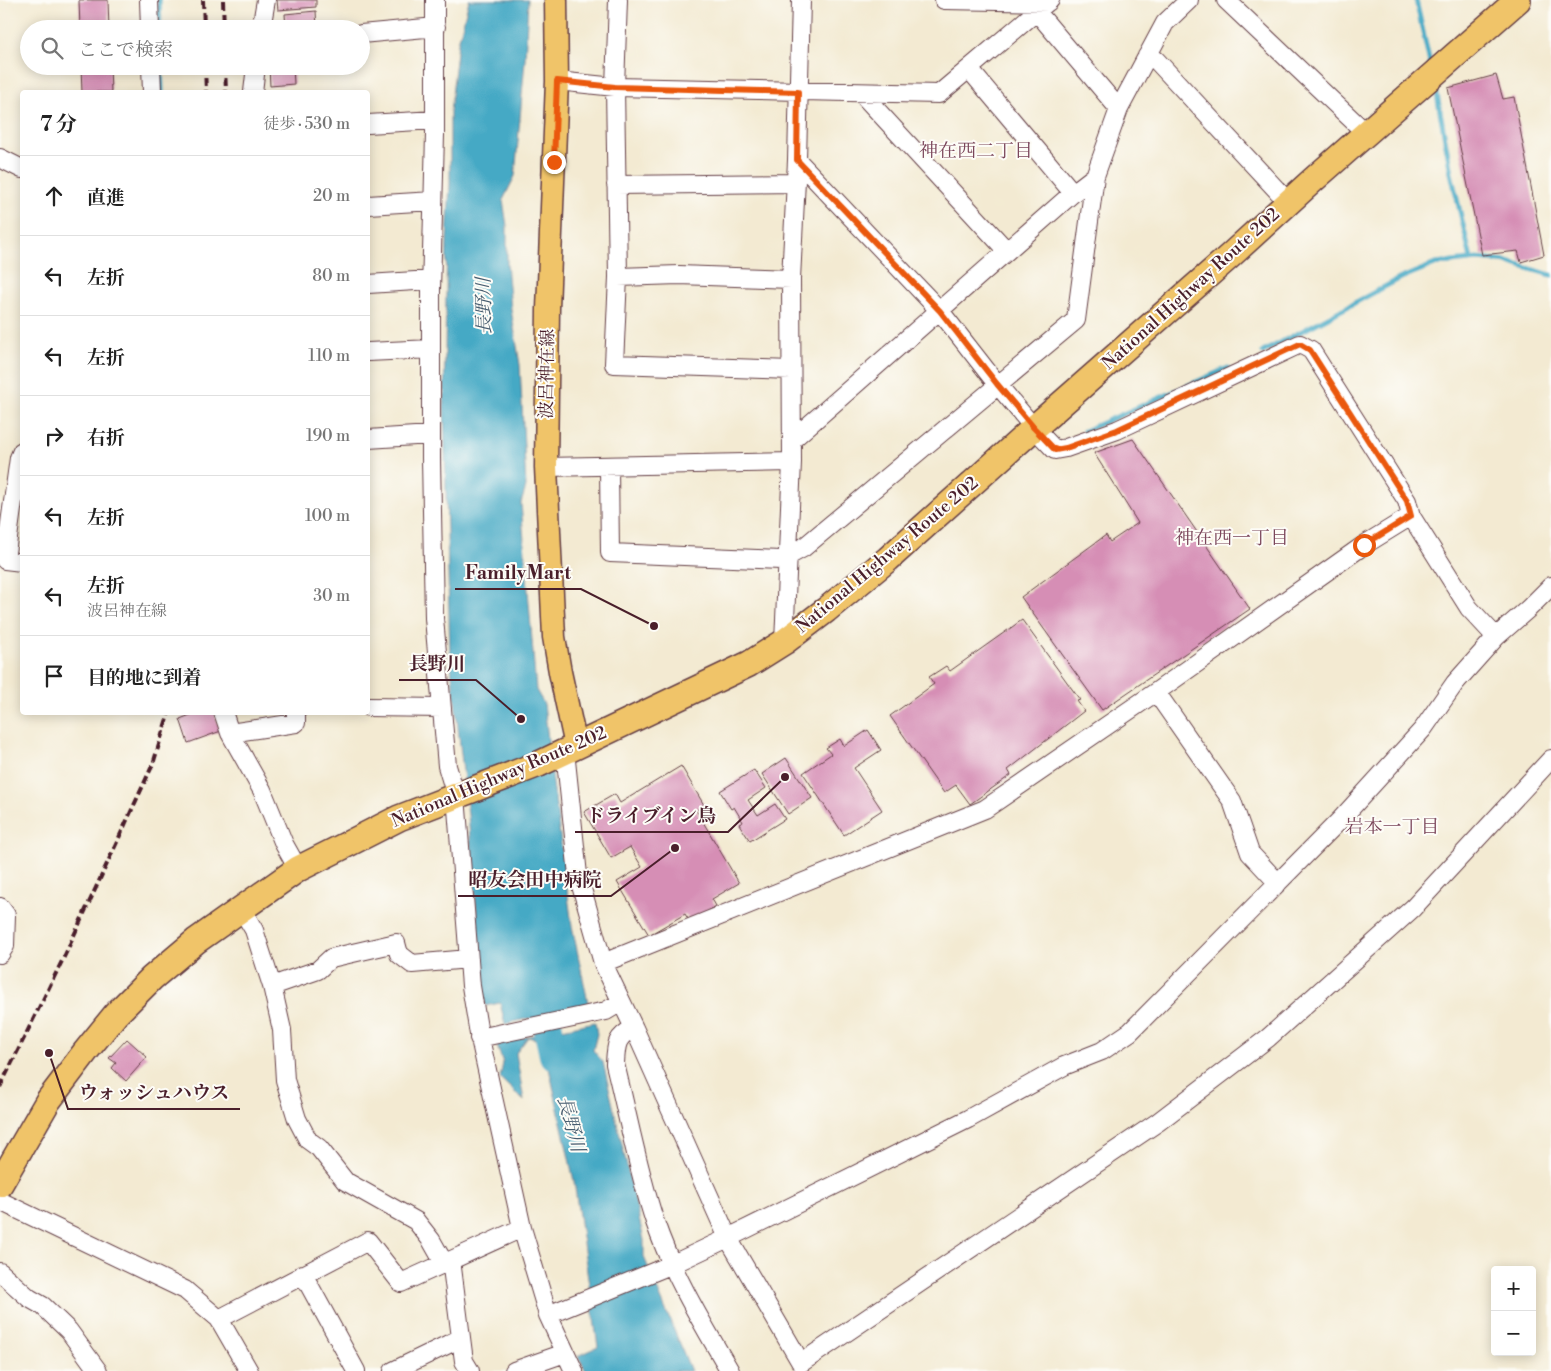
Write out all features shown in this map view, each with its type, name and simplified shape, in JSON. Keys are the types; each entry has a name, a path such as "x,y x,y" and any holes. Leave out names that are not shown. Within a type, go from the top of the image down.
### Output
{"highway":[{"name":"National Highway Route 202","path":"0,1184 48,1101 116,1014 152,978 181,954 241,908 298,869 399,818 539,764 749,664 784,642 888,559 1231,255 1288,202 1518,0"}],"main road":[{"name":"波呂神在線","path":"556,0 557,81 548,309 546,468 554,637 570,749"}],"street":[{"path":"149,0 150,20"},
{"path":"263,20 266,0"},
{"path":"435,0 431,435 434,618 447,766 465,792 469,958 479,1038 522,1228 564,1353 574,1371"},
{"path":"618,0 615,87 618,277 614,364 790,370"},
{"path":"784,642 792,462 791,279 802,0"},
{"path":"944,0 1045,5"},
{"path":"609,466 610,553 781,560 803,548 997,384 1076,320 1095,176 1119,109 1147,56 1165,23 1189,0"},
{"path":"1226,0 1366,134"},
{"path":"557,81 615,87 939,94 1045,5"},
{"path":"1045,5 1119,109"},
{"path":"370,33 436,27"},
{"path":"1147,56 1156,60 1288,202"},
{"path":"969,69 1072,193"},
{"path":"151,75 152,90"},
{"path":"254,90 255,75"},
{"path":"861,93 1007,251"},
{"path":"370,124 435,120"},
{"path":"0,158 20,168"},
{"path":"797,160 940,311 997,384 1055,450 1117,430 1300,344 1310,350 1407,501 1411,516 1469,608 1496,637"},
{"path":"792,440 1072,193 1095,176"},
{"path":"616,185 796,183"},
{"path":"370,205 433,200"},
{"path":"618,277 679,275 791,279"},
{"path":"370,284 431,280"},
{"path":"370,352 431,349"},
{"path":"370,439 431,435"},
{"path":"20,455 5,560 20,562"},
{"path":"546,468 792,462"},
{"path":"603,963 985,809 1156,692 1364,545 1411,516"},
{"path":"551,1313 673,1264 728,1238 968,1119 1064,1066 1102,1051 1130,1032 1341,819 1423,729 1455,683 1496,637 1551,586"},
{"path":"1156,692 1232,801 1250,853 1278,883"},
{"path":"370,708 442,708"},
{"path":"224,715 230,733 262,790 284,844 298,869"},
{"path":"230,733 296,723 296,715"},
{"path":"570,749 578,875 603,963 728,1238 801,1363 1158,1122 1268,1038 1413,908 1551,759"},
{"path":"0,908 6,916 5,946 0,954"},
{"path":"241,908 254,930 272,986 282,1030 285,1080 297,1119 308,1140 319,1148 345,1181 416,1221 447,1262 464,1361 470,1371"},
{"path":"272,986 318,970 331,958 396,943 398,954 412,964 469,958"},
{"path":"479,1038 606,1011 621,1002"},
{"path":"634,1028 622,1034 616,1047 615,1064 656,1222 679,1279 730,1371"},
{"path":"0,1201 185,1290 219,1319 248,1371"},
{"path":"219,1319 368,1240 400,1283 522,1228"},
{"path":"0,1272 28,1298 43,1306 69,1331 98,1371"},
{"path":"303,1274 356,1371"},
{"path":"393,1371 461,1338"},
{"path":"514,1371 564,1353"}],"water":[{"path":"469,0 528,0 515,176 503,200 507,226 507,264 511,309 520,365 526,487 521,503 536,690 544,704 572,926 589,1007 557,1014 553,993 532,997 534,1017 505,1024 500,1003 485,1006 468,815 450,658 444,407 450,112 458,43"},
{"path":"595,1022 597,1034 593,1050 603,1062 644,1240 644,1257 691,1371 586,1371 578,1356 598,1347 574,1181 543,1041 528,1037 516,1053 524,1101 500,1078 503,1063 496,1043"}],"building":[{"path":"79,0 108,0 109,20 80,20"},
{"path":"277,0 316,0 316,7 278,10"},
{"path":"316,11 316,20 285,20 285,14"},
{"path":"81,75 110,75 111,90 82,90"},
{"path":"269,75 294,75 294,84 270,86"},
{"path":"1496,75 1503,99 1514,97 1544,255 1521,262 1518,251 1482,255 1448,88"},
{"path":"1133,439 1250,609 1102,710 1021,597 1106,535 1110,542 1138,523 1094,453"},
{"path":"1022,620 1080,700 1077,701 1084,711 1008,770 1011,775 970,804 956,785 944,793 890,716 934,684 929,677 946,666 950,671"},
{"path":"190,715 215,715 221,731 188,743 180,719"},
{"path":"868,730 881,750 854,768 882,810 844,835 803,773 831,754 826,748 840,739 844,746"},
{"path":"786,758 812,798 788,814 762,774"},
{"path":"681,766 704,805 696,810 739,883 712,899 716,906 690,922 685,914 649,935 617,882 642,867 630,847 611,858 584,812 615,794 620,803"},
{"path":"754,770 766,788 748,800 758,815 775,804 785,819 750,841 739,824 743,822 734,807 731,809 720,791"},
{"path":"127,1039 147,1057 126,1081 112,1068 116,1063 109,1058"}],"waterway":[{"path":"159,0 160,20"},
{"path":"1416,0 1431,68"},
{"path":"161,75 162,90"},
{"path":"1435,83 1451,173 1471,259"},
{"path":"1263,352 1401,278 1435,264 1478,259 1507,262 1551,275"},
{"path":"1084,431 1228,368"},
{"name":"長野川","path":"532,956 554,1055"}],"railway":[{"path":"203,0 204,20"},
{"path":"223,0 224,20"},
{"path":"205,75 206,90"},
{"path":"225,75 226,90"},
{"path":"0,1087 64,957 153,764 168,715"}],"place":[{"name":"FamilyMart","path":"654,626"},
{"name":"長野川","path":"521,719"},
{"name":"ドライブイン鳥","path":"785,777"},
{"name":"昭友会田中病院","path":"675,848"},
{"name":"ウォッシュハウス","path":"49,1053"}],"district":[{"name":"神在西二丁目","path":"976,151"},
{"name":"神在西一丁目","path":"1232,538"},
{"name":"岩本一丁目","path":"1392,827"}],"route":[{"path":"554,162 557,81 615,87 798,92 797,160 940,311 997,384 1055,450 1117,430 1300,344 1310,350 1407,501 1411,516 1364,545"}]}
